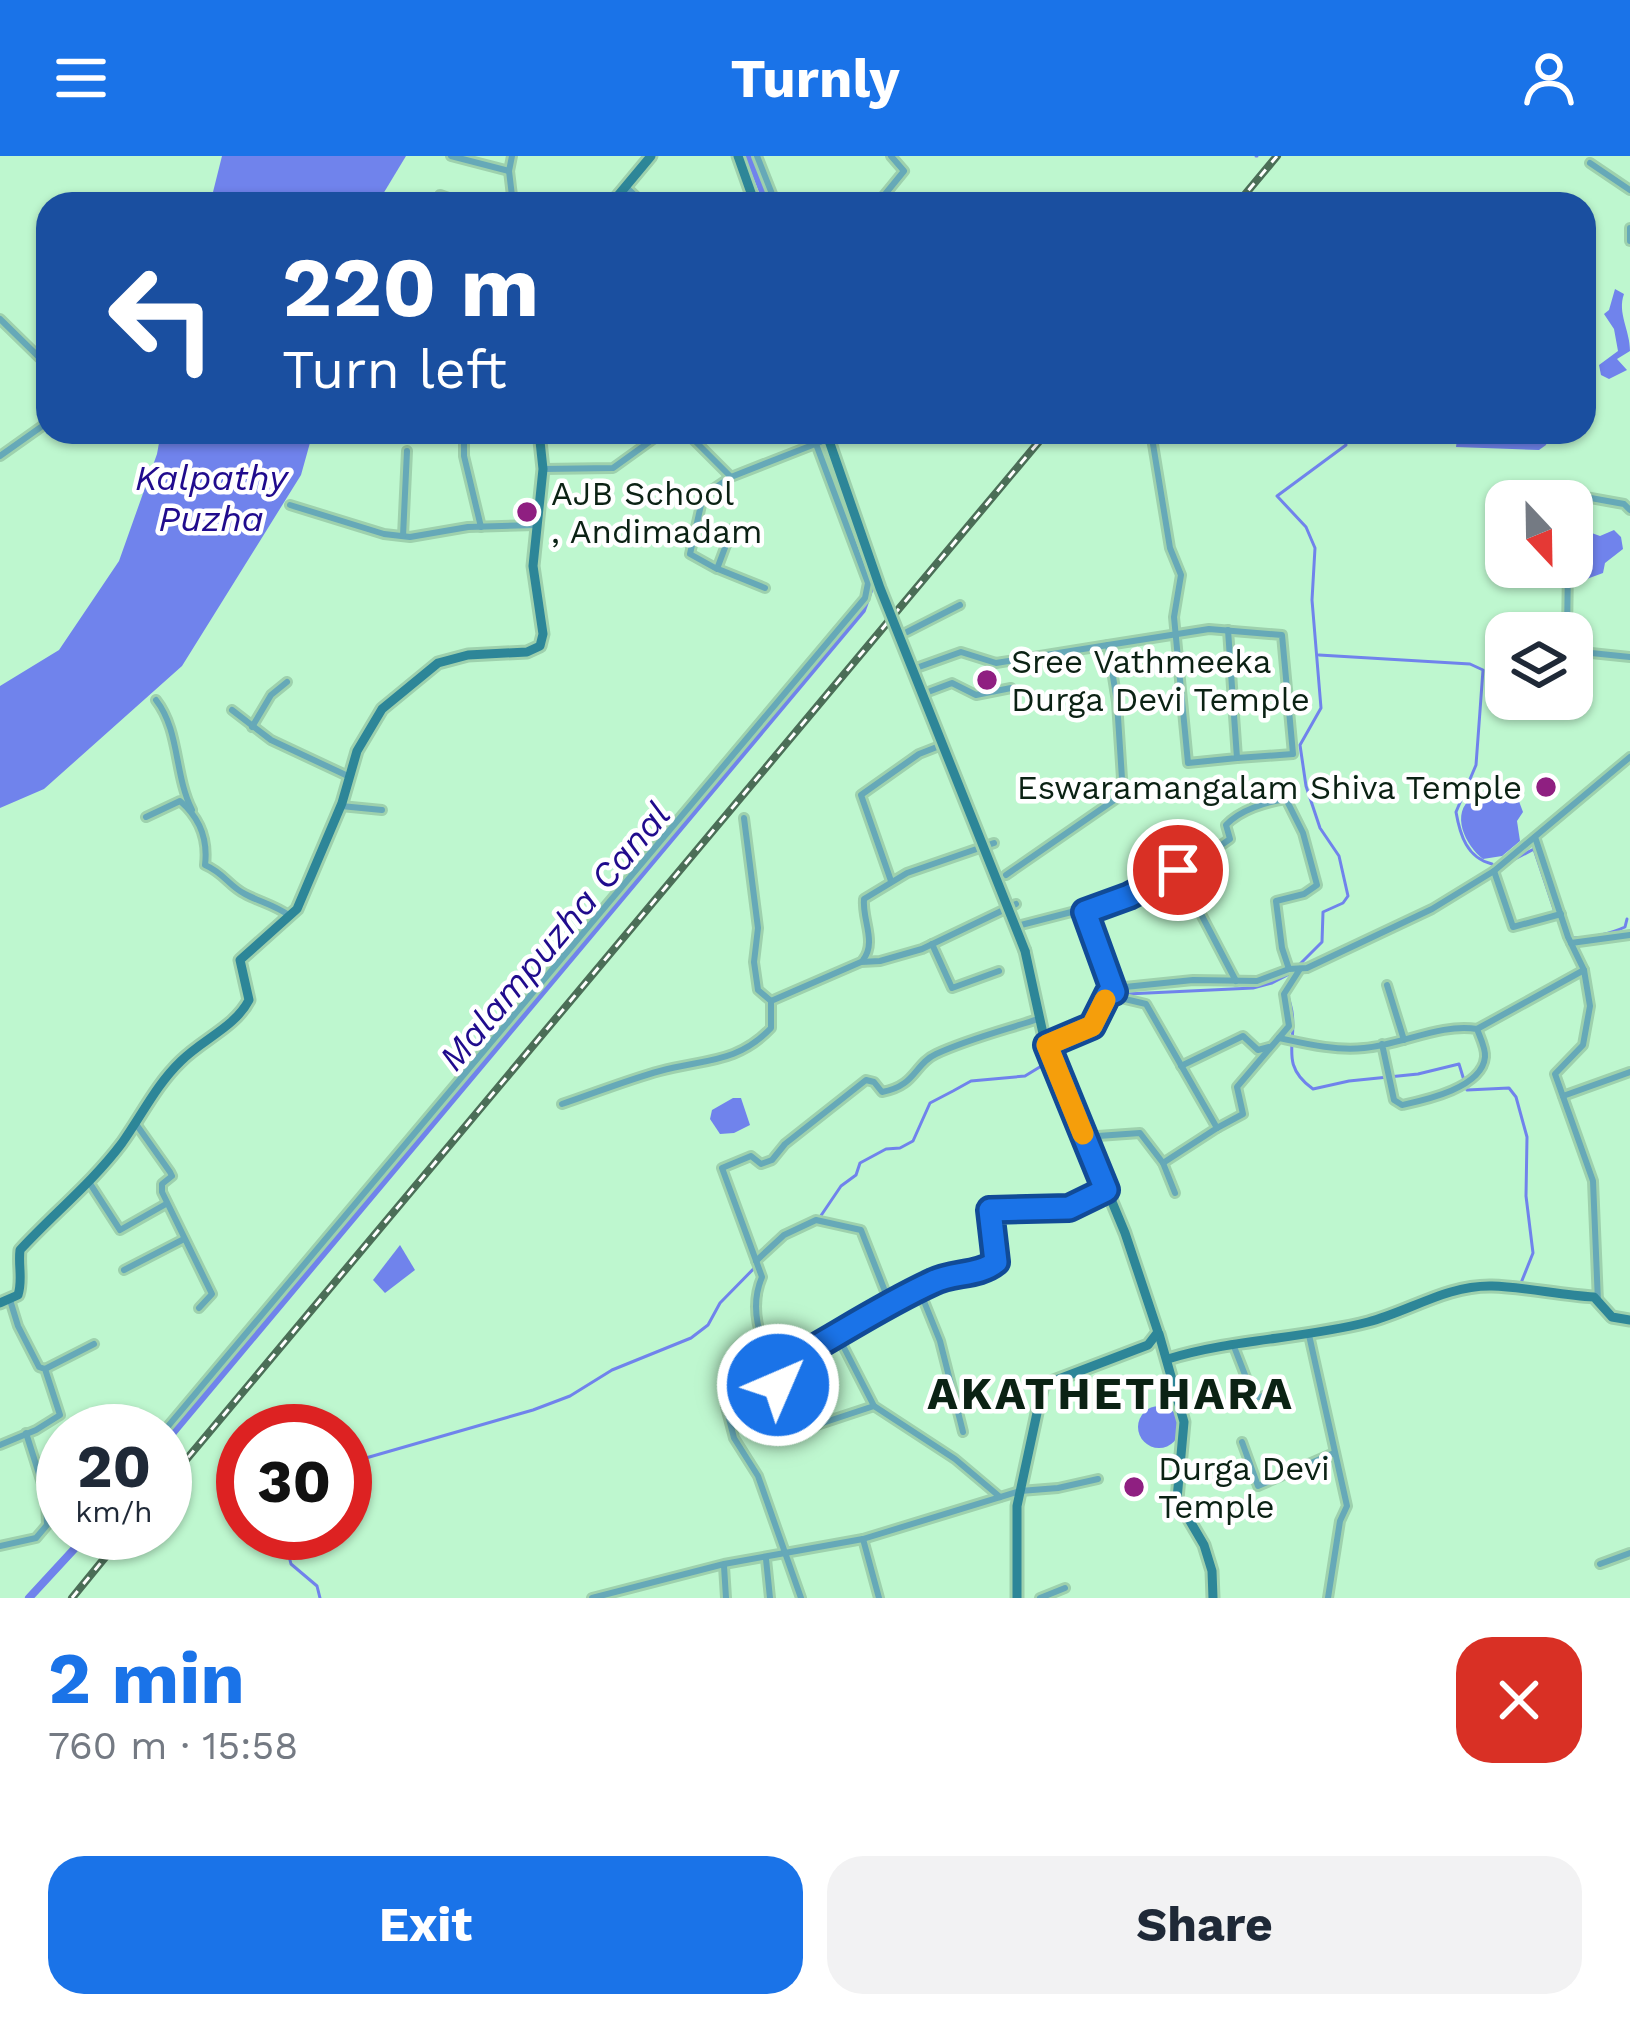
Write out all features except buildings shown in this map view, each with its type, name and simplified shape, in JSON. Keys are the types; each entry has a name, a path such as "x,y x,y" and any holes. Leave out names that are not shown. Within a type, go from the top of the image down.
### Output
{"street":[{"path":"451,156 509,171"},
{"path":"512,156 512,192"},
{"path":"623,192 651,156"},
{"path":"738,156 751,192"},
{"path":"757,156 771,192"},
{"path":"887,192 904,171 891,156"},
{"path":"1590,163 1630,190"},
{"path":"627,188 631,192"},
{"path":"1630,229 1630,241"},
{"path":"0,320 36,354"},
{"path":"0,456 36,430"},
{"path":"464,444 481,527"},
{"path":"0,1445 59,1414 45,1369 39,1366 5,1301 18,1294 22,1282 20,1250 62,1212 184,1057 241,1016 249,1000 240,960 290,916 311,881 365,732 382,710 438,663 527,652 540,646 543,634 533,549 540,525 540,444"},
{"path":"543,469 613,468 648,444"},
{"path":"698,444 731,477"},
{"path":"765,588 690,554 703,496 731,477 812,444"},
{"path":"187,1404 859,607 868,588 823,444"},
{"path":"824,444 1025,951 1038,1019 1125,1233 1168,1359 1184,1422 1176,1491 1179,1505 1204,1545 1213,1598"},
{"path":"920,667 961,652 996,663 1176,636 1209,629 1282,635 1293,754 1188,763 1176,636 1174,617 1181,575 1170,548 1153,444"},
{"path":"403,536 407,451"},
{"path":"1593,500 1629,507"},
{"path":"290,505 403,536 540,525"},
{"path":"717,568 732,530"},
{"path":"863,569 878,560"},
{"path":"907,632 960,605"},
{"path":"1228,630 1237,758"},
{"path":"1006,874 1124,794 1108,645"},
{"path":"1593,653 1630,657"},
{"path":"252,727 271,694 287,682"},
{"path":"928,692 952,682 976,695 1011,688"},
{"path":"156,700 171,719 172,744 209,849 206,865 223,873 239,891 270,902 290,916"},
{"path":"232,710 252,727 350,777"},
{"path":"891,881 861,795 919,754 945,743"},
{"path":"1050,1053 1092,1026 1112,995 1125,987 1193,980 1257,981 1301,968 1432,909 1494,871 1630,757"},
{"path":"146,817 176,800 194,813"},
{"path":"1021,925 1129,896 1230,839 1226,825 1231,819 1269,801 1286,800 1303,832 1317,885 1304,894 1276,901 1289,968"},
{"path":"341,806 382,810"},
{"path":"744,818 758,928 754,962 758,990 771,1001"},
{"path":"1534,837 1584,970 1589,1027 1582,1045 1555,1074 1594,1181 1598,1302"},
{"path":"861,962 869,952 864,899 891,881 994,843"},
{"path":"1178,870 1236,981"},
{"path":"1494,871 1514,927 1561,914"},
{"path":"771,1001 861,962 880,961 932,944 1016,904"},
{"path":"1088,908 1085,912 1112,995 1146,1004 1217,1128"},
{"path":"1571,944 1630,935"},
{"path":"932,944 952,988 999,971"},
{"path":"1285,1039 1289,1026 1284,994 1301,968"},
{"path":"1181,1066 1243,1036 1258,1050 1285,1039 1322,1047 1364,1048 1477,1029 1584,970"},
{"path":"1387,985 1404,1040"},
{"path":"562,1104 754,1046 770,1028 771,1001"},
{"path":"801,1598 789,1554 758,1476 734,1438 726,1407 778,1385 756,1317 754,1295 762,1277 722,1168 751,1156 767,1163 866,1080 882,1092 891,1091 916,1076 932,1056 1038,1019"},
{"path":"1382,1044 1394,1100 1402,1105 1456,1090 1482,1067 1486,1054 1477,1029"},
{"path":"1163,1163 1243,1114 1237,1087 1272,1046"},
{"path":"1563,1096 1630,1072"},
{"path":"135,1122 172,1176 161,1189 166,1204 212,1294 199,1308"},
{"path":"1084,1137 1140,1133 1163,1163 1174,1193"},
{"path":"88,1181 119,1230 166,1204"},
{"path":"774,1370 940,1278 987,1269 996,1262 990,1210 1069,1208 1106,1190"},
{"path":"756,1262 784,1234 816,1220 861,1230 890,1304"},
{"path":"124,1270 184,1239"},
{"path":"1168,1359 1371,1322 1420,1301 1494,1286 1594,1297 1612,1317 1630,1320"},
{"path":"919,1289 940,1341 963,1432"},
{"path":"1307,1331 1347,1506 1340,1521 1328,1598"},
{"path":"1017,1598 1020,1491 1043,1385 1148,1345 1158,1332"},
{"path":"838,1336 874,1406 955,1459 1000,1496"},
{"path":"45,1369 94,1344"},
{"path":"1234,1344 1254,1398 1280,1393"},
{"path":"752,1396 771,1440 874,1406"},
{"path":"0,1546 36,1538 47,1525 46,1496 26,1433"},
{"path":"1242,1442 1258,1486 1334,1453"},
{"path":"592,1598 724,1564 863,1539 1020,1491 1098,1478"},
{"path":"863,1539 879,1598"},
{"path":"1600,1564 1630,1553"},
{"path":"766,1559 770,1598"},
{"path":"724,1564 726,1598"},
{"path":"1040,1598 1065,1588"}],"water":[{"path":"222,156 406,156 384,192 213,192"},
{"path":"1615,289 1624,294 1630,351 1617,359 1627,370 1609,379 1601,375 1599,365 1618,351 1614,329 1604,314"},
{"name":"Kalpathy Puzha","path":"159,444 310,444 301,475 182,666 44,789 0,808 0,686 59,650 119,561"},
{"path":"1456,444 1546,444 1539,450"},
{"path":"1614,530 1623,549 1605,563 1603,573 1593,577 1593,533 1600,536"},
{"path":"1514,788 1523,812 1517,821 1520,841 1502,856 1483,859 1466,838 1462,812 1477,795"},
{"path":"741,1098 750,1125 720,1134 710,1119 712,1110"},
{"path":"400,1245 415,1270 385,1293 373,1280"},
{"path":"1159,1406 1174,1412 1180,1427 1174,1442 1159,1448 1144,1442 1138,1427 1144,1412"}],"waterway":[{"name":"Malampuzha Canal","path":"749,156 763,192"},
{"name":"Malampuzha Canal","path":"819,444 825,459"},
{"path":"1299,965 1322,942 1323,912 1348,896 1339,856 1320,828 1306,786 1300,745 1321,708 1312,600 1315,548 1306,527 1277,496 1346,444"},
{"name":"Malampuzha Canal","path":"192,1410 862,610 871,585 868,574"},
{"path":"1319,655 1470,664 1483,670 1476,765 1456,812 1471,851 1492,864"},
{"path":"1511,861 1534,849 1555,912"},
{"path":"1566,919 1572,938 1613,932 1625,927 1627,919"},
{"path":"1055,1055 1105,1021 1127,994 1253,988 1293,972"},
{"path":"1287,991 1293,1062 1313,1089 1459,1064 1467,1090 1509,1088 1527,1137 1526,1196 1533,1253 1521,1283"},
{"path":"818,1220 841,1186 856,1175 860,1163 913,1141 930,1103 971,1081 1025,1076 1048,1062"},
{"path":"782,1240 811,1226"},
{"path":"372,1456 533,1410 570,1396 612,1370 691,1338 708,1325 720,1303 771,1251"},
{"name":"Malampuzha Canal","path":"29,1598 64,1560"},
{"path":"290,1560 317,1586 320,1598"}],"railway":[{"path":"1247,192 1277,156"},
{"path":"192,1453 1037,444"},
{"path":"72,1598 103,1560"}],"slow traffic":[{"path":"1083,1134 1047,1045 1092,1026 1105,1000"}],"place":[{"name":"AJB School , Andimadam","path":"527,512"},
{"name":"Sree Vathmeeka Durga Devi Temple","path":"987,680"},
{"name":"Eswaramangalam Shiva Temple","path":"1546,787"},
{"name":"Durga Devi Temple","path":"1134,1487"}],"district":[{"name":"AKATHETHARA","path":"1111,1393"}],"route":[{"path":"778,1385 774,1370 898,1299 940,1278 987,1269 996,1262 990,1210 1069,1208 1106,1190 1047,1045 1092,1026 1108,994 1114,992 1085,912 1178,870"}]}
